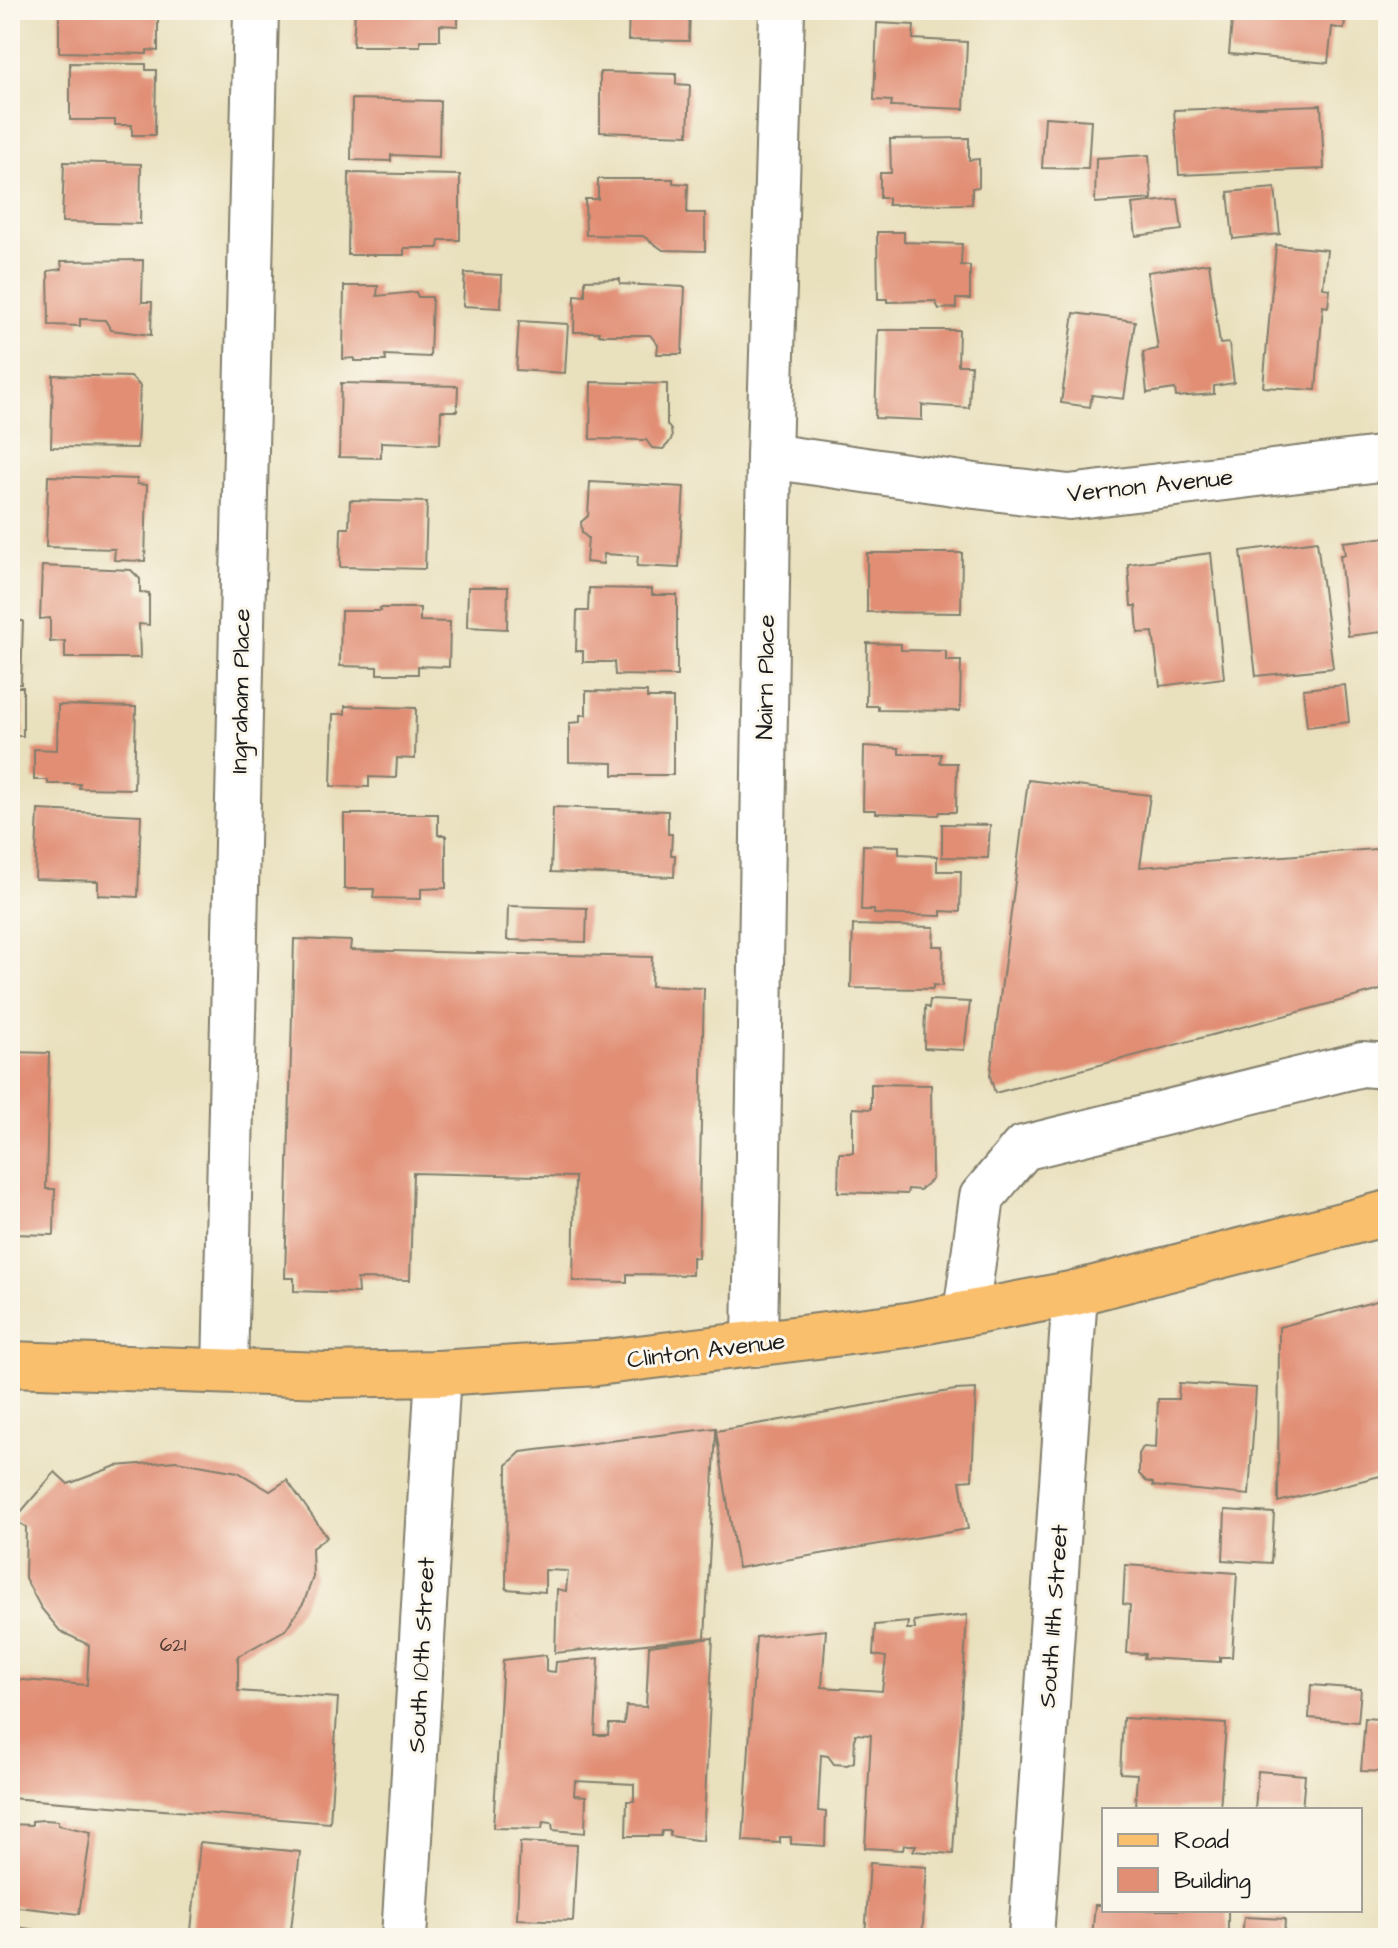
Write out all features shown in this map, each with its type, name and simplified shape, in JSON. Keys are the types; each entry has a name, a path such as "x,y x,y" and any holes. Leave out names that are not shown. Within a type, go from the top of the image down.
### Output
{"main road":[{"name":"Clinton Avenue","path":"10,1364 326,1375 438,1373 597,1363 907,1325 1075,1293 1388,1213"}],"street":[{"name":"Ingraham Place","path":"225,1371 256,10"},
{"name":"Nairn Place","path":"755,1344 769,456 782,10"},
{"name":"Vernon Avenue","path":"769,456 1069,497 1387,450"},
{"path":"966,1313 982,1197 1023,1148 1362,1064 1388,1066"},
{"name":"South 11th Street","path":"1031,1938 1075,1293"},
{"name":"South 10th Street","path":"404,1938 438,1373"}],"building":[{"path":"59,10 158,10 158,51 147,50 147,54 59,52"},
{"path":"355,10 458,10 458,26 440,25 440,40 420,40 420,46 353,46"},
{"path":"629,10 690,10 689,41 628,40"},
{"path":"1233,10 1346,10 1344,29 1332,27 1328,63 1229,54"},
{"path":"877,23 914,25 913,39 967,42 964,109 891,106 892,101 874,100"},
{"path":"70,63 146,64 146,70 156,70 155,135 132,135 132,125 115,125 115,120 70,120"},
{"path":"600,72 676,74 676,84 690,85 688,135 600,132"},
{"path":"352,99 440,101 439,157 391,155 391,161 351,160"},
{"path":"1321,105 1324,169 1179,175 1174,110"},
{"path":"1045,117 1091,120 1088,169 1042,168"},
{"path":"969,138 969,160 979,159 979,187 972,188 972,204 888,205 888,198 880,198 880,173 891,173 890,139"},
{"path":"1149,155 1152,199 1095,203 1096,158"},
{"path":"64,162 141,164 140,224 62,222"},
{"path":"349,173 460,175 460,240 439,240 438,248 404,248 404,255 348,255"},
{"path":"598,179 673,179 673,183 688,184 687,213 705,213 705,251 663,250 643,236 586,235 585,199 598,199"},
{"path":"1275,188 1280,234 1233,239 1228,192"},
{"path":"1178,199 1182,230 1136,236 1132,204"},
{"path":"877,232 904,232 904,242 962,244 961,265 970,266 970,299 956,299 956,308 939,309 935,301 887,302 887,299 878,299"},
{"path":"1276,245 1327,250 1323,288 1330,289 1328,307 1323,306 1316,390 1263,387"},
{"path":"143,260 142,302 152,302 151,335 111,330 105,320 80,319 80,326 49,325 48,271 62,269 61,261"},
{"path":"1209,263 1220,344 1229,343 1234,383 1214,386 1214,394 1176,397 1175,389 1147,393 1143,352 1158,349 1147,272"},
{"path":"465,273 502,275 501,308 463,306"},
{"path":"620,279 620,284 685,287 682,354 657,354 658,345 650,335 574,332 575,295 585,296 585,280"},
{"path":"344,286 378,286 377,296 416,292 418,297 432,297 430,357 385,355 386,361 343,359"},
{"path":"1074,313 1135,321 1124,399 1092,395 1090,407 1061,403"},
{"path":"519,321 568,324 565,373 516,370"},
{"path":"878,330 959,330 958,365 971,365 969,408 922,405 922,420 875,418"},
{"path":"53,375 131,377 140,386 137,448 51,447"},
{"path":"591,382 667,384 667,425 672,438 668,444 663,449 652,448 646,440 590,439"},
{"path":"341,383 458,386 457,411 441,411 440,444 381,442 381,458 339,457"},
{"path":"48,476 137,479 137,484 147,485 145,561 114,560 115,549 46,547"},
{"path":"590,482 684,487 679,568 637,566 638,556 604,554 603,564 586,562 588,538 582,533 581,522 588,516"},
{"path":"350,500 427,502 425,569 340,567 341,528 349,528"},
{"path":"1388,537 1388,637 1383,638 1382,632 1348,636 1340,555 1345,555 1343,542"},
{"path":"1317,541 1333,668 1256,676 1241,551"},
{"path":"867,553 962,553 961,613 867,612"},
{"path":"1211,553 1224,678 1160,686 1153,632 1138,633 1136,606 1131,606 1128,564"},
{"path":"42,566 131,570 140,579 140,592 149,593 149,625 139,624 140,658 65,658 65,641 50,642 50,618 40,619"},
{"path":"468,587 508,587 507,629 467,627"},
{"path":"589,588 652,589 652,595 677,595 677,676 615,675 614,662 583,662 583,651 576,651 577,611 588,611"},
{"path":"380,608 420,608 420,621 450,622 449,667 418,666 418,674 377,674 377,667 340,666 341,611 381,611"},
{"path":"10,621 23,621 21,684 10,684"},
{"path":"867,643 901,644 901,650 946,651 946,661 961,661 960,711 878,710 878,706 866,706"},
{"path":"1345,685 1349,722 1307,727 1303,689"},
{"path":"10,687 23,687 23,736 10,736"},
{"path":"586,691 647,692 647,698 673,698 673,775 613,775 613,763 569,762 569,723 580,722 580,715 586,715"},
{"path":"58,705 136,707 134,789 79,788 80,784 48,784 48,780 34,780 34,749 57,750"},
{"path":"345,706 416,708 415,759 397,758 396,778 369,777 369,787 331,786 333,714 345,714"},
{"path":"864,746 899,748 899,754 941,754 940,763 957,763 956,812 940,812 939,815 863,810"},
{"path":"1028,780 1150,795 1140,867 1388,848 1388,988 995,1093 990,1076"},
{"path":"553,807 668,811 668,834 672,834 671,855 675,855 674,877 551,872"},
{"path":"38,810 141,815 138,897 98,895 98,881 35,879"},
{"path":"344,814 438,814 438,835 446,835 446,888 421,889 421,899 373,898 374,889 344,889"},
{"path":"942,824 990,825 988,858 942,857"},
{"path":"863,845 899,846 899,854 937,856 937,871 961,871 960,912 941,911 941,916 874,914 874,910 861,910"},
{"path":"508,906 587,908 586,942 507,940"},
{"path":"853,925 934,927 933,946 943,946 942,986 933,985 933,989 851,988"},
{"path":"294,939 351,941 350,950 652,957 651,986 704,988 698,1258 692,1257 692,1275 627,1274 627,1282 573,1281 575,1177 413,1173 410,1280 357,1279 358,1293 294,1291 294,1278 285,1278"},
{"path":"930,1000 970,1002 964,1050 924,1048 925,1006 929,1008"},
{"path":"10,1052 49,1053 46,1189 55,1189 54,1235 10,1234"},
{"path":"871,1084 931,1085 932,1179 920,1190 908,1189 907,1194 838,1192 839,1153 853,1153 853,1108 871,1109"},
{"path":"1388,1298 1388,1474 1278,1502 1279,1327"},
{"path":"1179,1383 1256,1388 1249,1495 1153,1486 1139,1474 1139,1454 1143,1447 1156,1448 1158,1399 1178,1399"},
{"path":"976,1389 972,1480 960,1481 968,1529 738,1568 716,1431"},
{"path":"716,1428 705,1638 555,1653 557,1589 566,1591 568,1571 545,1570 545,1592 506,1589 507,1465 521,1452"},
{"path":"176,1461 238,1472 270,1491 287,1480 327,1537 312,1548 313,1577 304,1602 285,1630 238,1656 238,1691 338,1698 330,1823 10,1798 10,1679 87,1685 89,1645 60,1631 41,1608 25,1578 26,1527 14,1520 55,1472 68,1484 116,1466"},
{"path":"1225,1510 1274,1513 1271,1563 1223,1560"},
{"path":"1125,1565 1237,1573 1232,1657 1220,1657 1220,1662 1144,1658 1145,1654 1127,1653 1130,1605 1123,1604"},
{"path":"967,1615 953,1854 913,1851 916,1845 904,1845 903,1850 865,1848 871,1735 855,1734 854,1762 834,1764 828,1756 821,1755 818,1811 826,1812 825,1846 791,1844 791,1837 780,1837 780,1843 743,1841 756,1637 826,1630 822,1687 882,1691 886,1657 873,1655 875,1625 908,1622 907,1629 915,1629 914,1621"},
{"path":"713,1638 703,1841 670,1836 670,1831 662,1831 661,1836 626,1836 627,1801 634,1801 634,1784 575,1781 574,1795 586,1796 585,1833 553,1830 552,1823 543,1822 542,1829 493,1828 503,1660 546,1655 546,1671 555,1672 556,1662 599,1658 595,1735 608,1735 609,1724 624,1724 626,1706 646,1707 649,1646"},
{"path":"1311,1685 1361,1689 1358,1722 1309,1718"},
{"path":"1123,1718 1226,1724 1220,1808 1135,1808 1137,1774 1120,1773"},
{"path":"1365,1718 1388,1720 1388,1772 1361,1771"},
{"path":"1258,1771 1305,1775 1302,1808 1255,1808"},
{"path":"32,1821 58,1821 58,1825 91,1832 79,1914 10,1906 10,1824 32,1825"},
{"path":"200,1842 300,1852 290,1938 191,1931"},
{"path":"520,1842 577,1845 573,1921 517,1919"},
{"path":"870,1863 927,1867 922,1938 865,1937"},
{"path":"1382,1891 1388,1891 1388,1938 1378,1938"},
{"path":"1095,1905 1102,1905 1102,1912 1228,1912 1228,1938 1092,1938"},
{"path":"1244,1917 1285,1919 1284,1938 1242,1938"},
{"path":"10,1926 64,1934 64,1938 10,1938"},
{"path":"515,1931 554,1933 553,1938 515,1938"}]}
